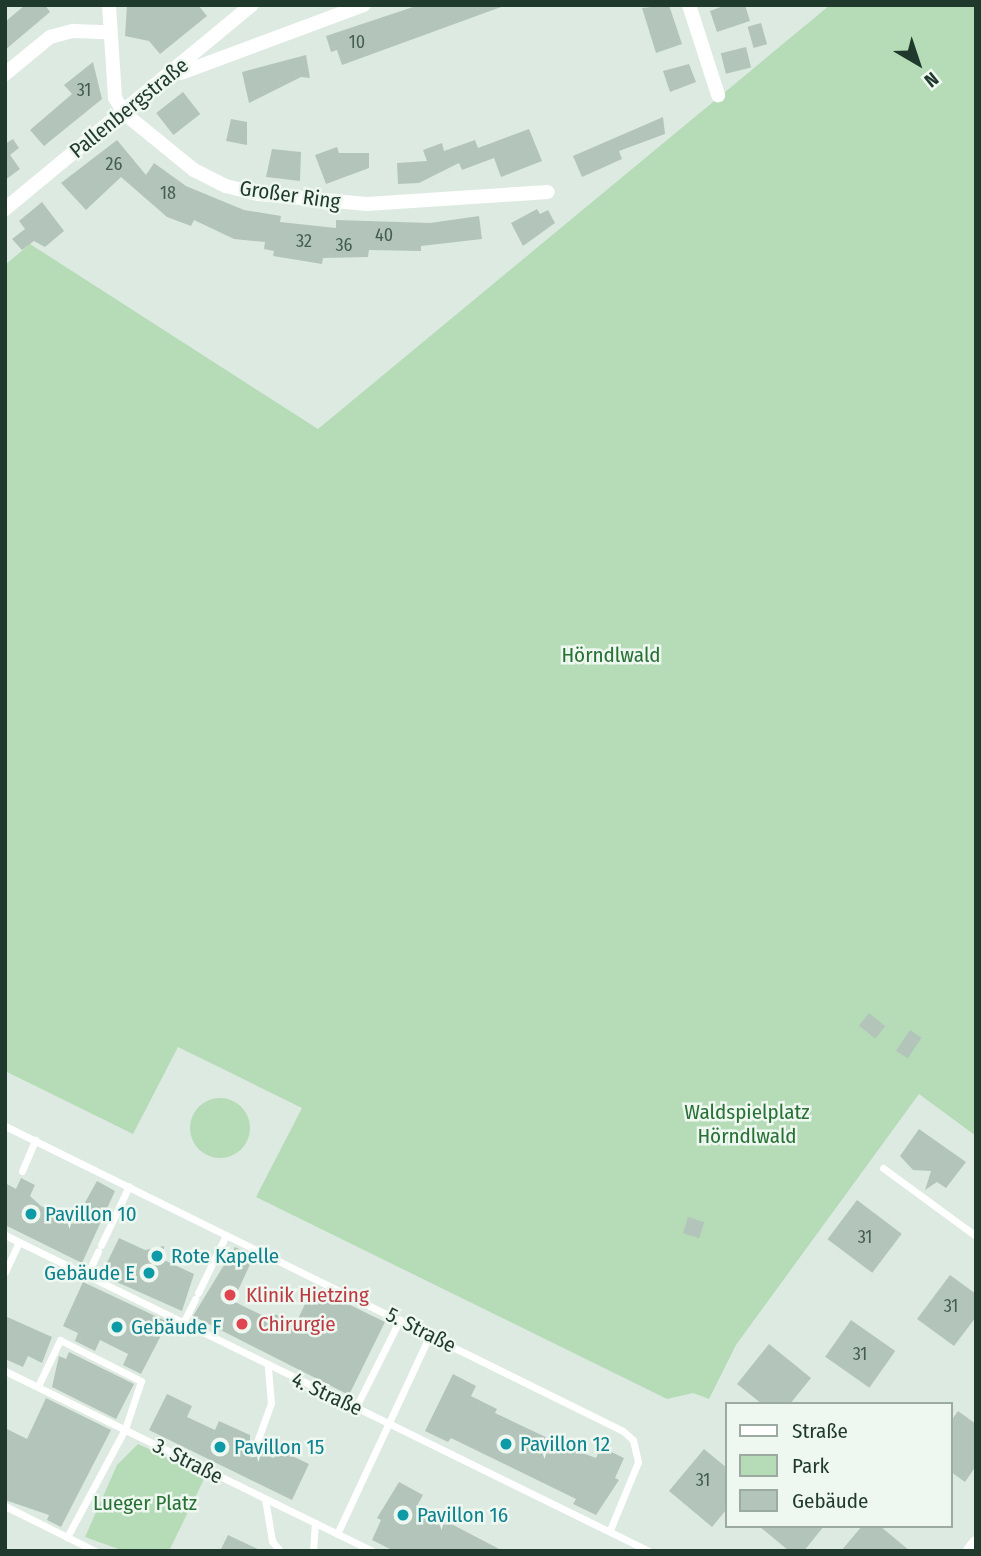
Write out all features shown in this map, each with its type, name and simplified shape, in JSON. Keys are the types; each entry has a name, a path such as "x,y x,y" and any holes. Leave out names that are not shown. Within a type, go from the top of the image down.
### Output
{"street":[{"path":"109,5 107,32 115,98 124,113"},
{"name":"Pallenbergstraße","path":"5,209 164,82 252,5"},
{"path":"164,82 363,5"},
{"path":"689,5 718,95"},
{"path":"5,75 50,37 73,30 107,32"},
{"name":"Großer Ring","path":"124,113 194,170 259,194 367,204 548,192"},
{"path":"970,1551 976,1543"}],"lane":[{"name":"5. Straße","path":"5,1126 400,1319 630,1436 637,1450 637,1469 610,1531"},
{"path":"22,1171 35,1140"},
{"path":"883,1168 976,1236"},
{"path":"87,1275 129,1186"},
{"name":"4. Straße","path":"5,1235 649,1551"},
{"path":"183,1323 226,1235"},
{"path":"5,1272 19,1242"},
{"path":"356,1407 400,1319"},
{"path":"337,1534 430,1335"},
{"path":"38,1386 60,1340 141,1381 125,1429 67,1537"},
{"path":"253,1453 271,1404 268,1366"},
{"name":"3. Straße","path":"5,1371 372,1551"},
{"path":"265,1500 272,1541 280,1551"},
{"path":"5,1506 95,1551"},
{"path":"313,1551 315,1523"}],"green space":[{"name":"Hörndlwald","path":"830,5 976,5 976,1136 919,1094 736,1345 709,1399 693,1393 667,1399 256,1197 302,1108 178,1047 133,1134 5,1071 5,265 30,244 318,429"},
{"path":"214,1098 226,1098 242,1106 248,1116 248,1140 242,1150 226,1158 214,1158 198,1150 190,1134 190,1122 198,1106"},
{"name":"Lueger Platz","path":"138,1444 206,1475 169,1551 124,1551 85,1537 117,1465"}],"building":[{"path":"25,5 45,5 50,12 5,50 5,22"},
{"path":"127,5 198,5 207,16 160,54 149,41 125,36"},
{"path":"419,5 501,7 342,65 337,50 331,52 326,36"},
{"path":"669,5 682,44 656,53 642,8"},
{"path":"726,5 745,5 750,21 717,32 710,11"},
{"path":"761,23 767,44 754,48 748,27"},
{"path":"746,47 751,67 726,74 721,53"},
{"path":"306,55 310,78 301,77 249,103 242,72"},
{"path":"93,62 102,99 44,146 30,130 72,94 64,85"},
{"path":"689,64 696,82 670,92 663,71"},
{"path":"183,92 200,114 173,135 156,113"},
{"path":"663,117 665,134 619,151 622,159 582,177 573,156"},
{"path":"231,119 247,122 247,145 226,141"},
{"path":"529,129 542,161 501,177 494,158 462,170 459,163 419,183 398,184 397,163 427,161 423,150 442,143 444,151 475,140 478,148"},
{"path":"13,139 19,148 10,155 20,169 5,180 5,144"},
{"path":"117,140 146,175 154,163 186,186 244,210 281,216 280,222 336,228 336,220 430,223 479,216 482,239 421,246 421,251 369,250 368,257 323,258 322,264 273,256 274,251 264,249 265,242 234,239 194,220 191,226 167,217 121,177 86,210 61,183"},
{"path":"337,147 339,153 369,153 369,168 326,184 315,155"},
{"path":"272,149 301,152 300,181 266,177"},
{"path":"42,202 64,231 45,247 34,241 22,250 12,239 25,229 19,221"},
{"path":"537,209 540,214 548,210 555,223 523,246 511,223"},
{"path":"869,1013 885,1026 875,1039 859,1025"},
{"path":"910,1030 922,1038 908,1059 896,1051"},
{"path":"919,1129 966,1162 946,1188 937,1182 925,1190 931,1171 913,1170 900,1156"},
{"name":"Pavillon 10","path":"21,1178 35,1185 30,1196 41,1206 74,1222 97,1181 115,1191 82,1263 5,1225 5,1183 16,1189"},
{"path":"857,1200 902,1234 872,1273 828,1239"},
{"path":"688,1217 704,1222 699,1238 683,1233"},
{"name":"Gebäude E","path":"119,1238 145,1250 164,1246 164,1260 194,1274 182,1311 101,1275"},
{"path":"235,1247 254,1256 233,1301 268,1318 270,1313 297,1321 313,1287 385,1322 349,1395 193,1316"},
{"path":"950,1275 976,1294 976,1317 954,1346 917,1319"},
{"name":"Gebäude F","path":"83,1282 168,1322 141,1374 123,1365 128,1354 100,1340 95,1351 75,1341 78,1333 63,1326"},
{"path":"5,1316 52,1337 42,1363 28,1356 23,1367 5,1359"},
{"path":"851,1320 895,1351 869,1388 825,1357"},
{"path":"769,1344 811,1378 792,1402 760,1402 737,1384"},
{"path":"69,1352 134,1384 116,1419 52,1387 59,1356 66,1359"},
{"name":"Pavillon 12","path":"453,1374 476,1386 471,1396 497,1409 495,1413 596,1458 601,1447 624,1458 615,1478 619,1480 596,1515 573,1504 576,1499 451,1438 448,1442 425,1431"},
{"name":"Pavillon 15","path":"167,1394 192,1406 187,1417 215,1430 219,1421 250,1435 250,1458 260,1452 273,1458 284,1452 309,1464 292,1500 149,1430"},
{"path":"46,1398 111,1430 61,1527 47,1520 49,1515 5,1500 5,1428 27,1439"},
{"path":"958,1411 976,1424 976,1466 965,1482 953,1473 953,1418"},
{"path":"704,1449 726,1467 726,1510 712,1527 669,1491"},
{"name":"Pavillon 16","path":"399,1482 423,1495 417,1506 503,1551 394,1551 372,1540 381,1520 377,1518"},
{"path":"761,1528 822,1528 804,1551 789,1551"},
{"path":"860,1528 882,1528 910,1551 841,1551"},
{"path":"228,1535 262,1551 220,1551"}],"place":[{"name":"Pavillon 10","path":"31,1214"},
{"name":"Rote Kapelle","path":"157,1256"},
{"name":"Gebäude E","path":"149,1273"},
{"name":"Klinik Hietzing","path":"230,1295"},
{"name":"Chirurgie","path":"242,1324"},
{"name":"Gebäude F","path":"117,1327"},
{"name":"Pavillon 12","path":"506,1444"},
{"name":"Pavillon 15","path":"220,1447"},
{"name":"Pavillon 16","path":"403,1515"}],"park label":[{"name":"Waldspielplatz Hörndlwald","path":"747,1124"}]}
